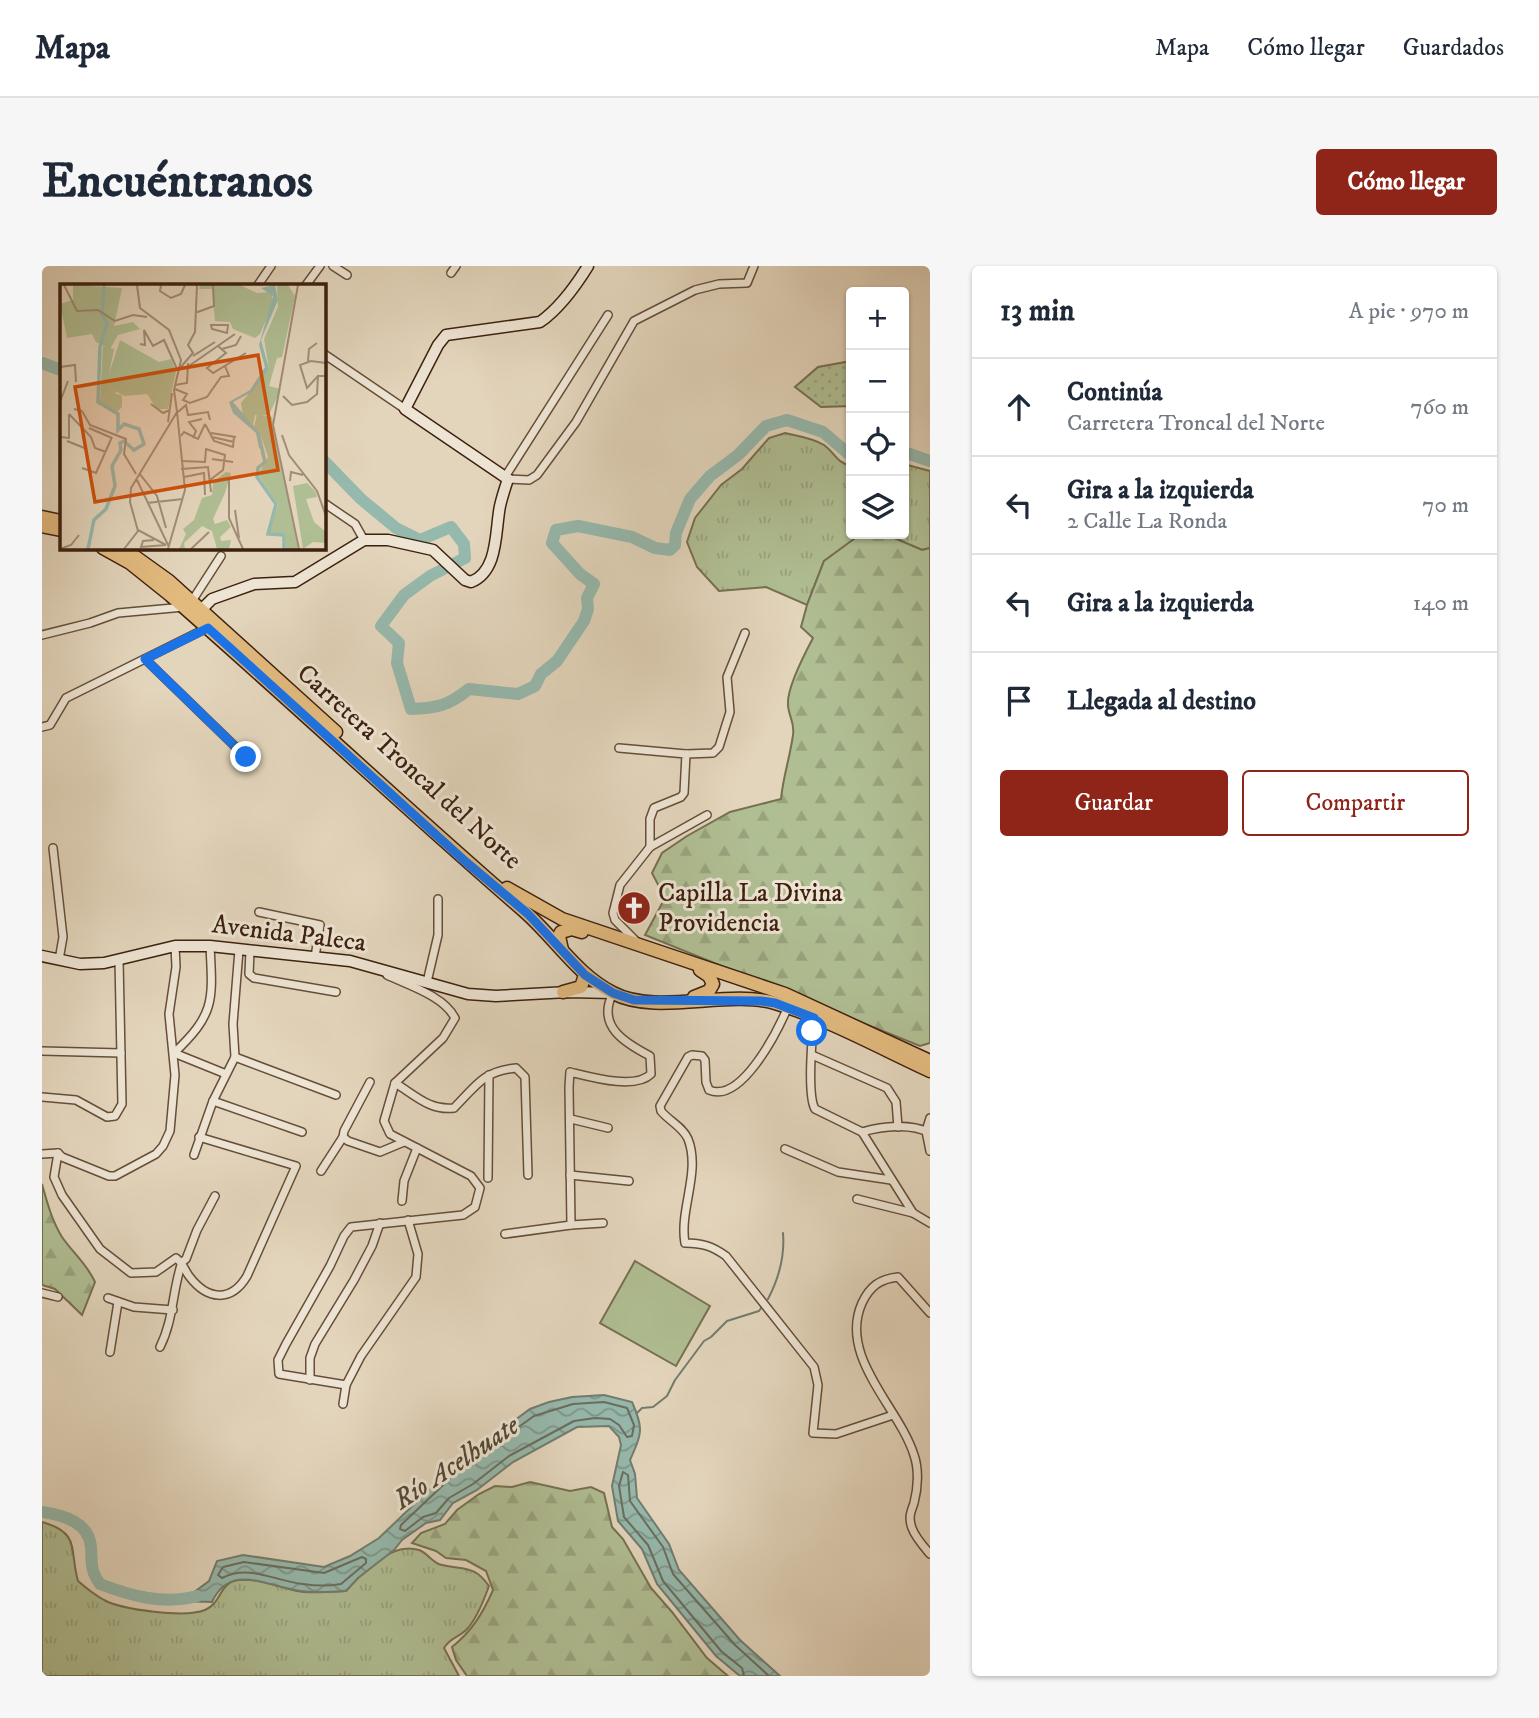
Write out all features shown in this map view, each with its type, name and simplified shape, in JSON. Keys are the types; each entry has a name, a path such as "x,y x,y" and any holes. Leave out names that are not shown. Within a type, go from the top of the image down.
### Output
{"main road":[{"path":"42,517 60,521"},
{"path":"42,526 60,530"},
{"name":"Carretera Troncal del Norte","path":"106,550 144,572 192,606 208,628 466,862 528,914 585,975 613,993 634,1000 761,1001 814,1018 930,1071"},
{"name":"Carretera Troncal del Norte","path":"126,550 169,581 192,606 475,862 525,900 562,919 803,1001 927,1057"},
{"path":"562,951 559,936 564,930 572,929 663,954"},
{"path":"680,959 705,973 713,981 709,991 684,1001"},
{"path":"564,992 582,987 585,975"}],"street":[{"path":"259,284 271,266"},
{"path":"307,284 320,266"},
{"path":"332,266 347,275"},
{"path":"405,409 438,345 446,335 540,322 572,290 587,266"},
{"path":"326,355 506,478 528,480 537,475 576,422 634,321 695,290 719,284 747,283 754,266"},
{"path":"42,635 118,613 192,606 254,584 295,582 364,540 388,540 433,550 462,578 474,581 492,558 506,478 608,315"},
{"path":"326,504 355,524 364,540"},
{"path":"192,606 221,556"},
{"path":"42,727 50,724 66,698 208,628"},
{"path":"619,748 686,754 713,752 719,747 730,712 727,677 738,652 741,637 745,633"},
{"path":"145,659 246,757"},
{"path":"650,847 650,818 653,808 681,797 684,793 686,754"},
{"path":"642,947 615,920 613,913 620,885 650,847 707,815"},
{"path":"53,848 63,937 59,960"},
{"path":"427,982 438,935 438,898"},
{"path":"259,912 320,925 316,957"},
{"path":"42,1154 58,1153 109,1176 124,1172 156,1154 163,1146 170,1131 175,1075 169,1014 176,967 176,946"},
{"name":"Avenida Paleca","path":"42,956 80,964 119,960 176,946 210,946 350,961 468,994 496,996 564,992 613,993"},
{"path":"174,1053 200,1026 207,1013 212,991 210,946"},
{"path":"245,950 250,974 254,978 335,992"},
{"path":"194,1155 213,1101 235,1057 233,1024 245,950"},
{"path":"42,1097 76,1100 107,1117 115,1116 122,1104 119,960"},
{"path":"345,1385 279,1374 278,1360 344,1236 351,1227 463,1215 475,1207 480,1188 471,1176 390,1134 384,1121 395,1083 443,1038 455,1018 451,1011 435,999 350,961"},
{"path":"570,1225 570,1072 609,1081 644,1079 651,1074 650,1056 621,1040 611,1023 607,1013 613,993"},
{"path":"788,1009 765,1051 729,1092 715,1093 709,1090 705,1060 702,1056 692,1055 688,1057 660,1107 688,1140 690,1177 682,1231 685,1243 711,1246 726,1256 814,1367 818,1385 813,1433 836,1434 893,1415"},
{"path":"814,1018 812,1100 815,1109 862,1132 913,1213"},
{"path":"42,1051 121,1053"},
{"path":"174,1053 226,1074"},
{"path":"812,1055 887,1088 896,1102 898,1127"},
{"path":"235,1057 336,1096"},
{"path":"395,1083 441,1110 454,1108 474,1084 489,1075 516,1068 525,1077 528,1175"},
{"path":"488,1178 489,1075"},
{"path":"321,1171 343,1137 370,1082"},
{"path":"213,1101 302,1132"},
{"path":"930,1118 930,1151"},
{"path":"570,1119 608,1128"},
{"path":"862,1132 917,1126 928,1132"},
{"path":"58,1153 54,1177 62,1195 100,1250 117,1265 131,1273 156,1272 176,1258 182,1262 187,1274 198,1286 220,1296 230,1295 240,1289 247,1276 296,1169 295,1164 199,1137"},
{"path":"343,1137 380,1152 404,1142"},
{"path":"402,1201 402,1188 417,1148"},
{"path":"785,1149 838,1172 891,1180"},
{"path":"570,1175 629,1181"},
{"path":"160,1347 168,1330 176,1280 182,1262 186,1259 197,1230 215,1196"},
{"path":"857,1199 913,1213 930,1223"},
{"path":"343,1404 345,1385 361,1356 416,1277 418,1254 408,1220"},
{"path":"310,1380 310,1358 316,1344 366,1257 380,1223"},
{"path":"505,1234 603,1223"},
{"path":"930,1313 898,1277 878,1281 865,1297 856,1317 855,1331 874,1384 909,1442 918,1471 914,1502 909,1513 912,1530 930,1554"},
{"path":"42,1293 58,1297"},
{"path":"108,1298 134,1307 173,1310"},
{"path":"110,1352 118,1303"}],"green space":[{"path":"846,362 846,406 821,407 795,387 818,367"},
{"path":"785,433 828,448 846,464 846,539 886,539 824,561 807,605 766,587 719,591 697,567 687,542 695,518 721,485 742,469 769,438"},
{"path":"909,465 930,471 930,548 922,550 897,539 909,539"},
{"path":"854,539 897,539 922,550 930,548 930,1043 920,1046 645,935 665,898 652,873 662,853 730,812 781,799 793,730 788,697 813,638 801,627 824,561"},
{"path":"42,1184 58,1231 95,1282 82,1315 55,1289 42,1285"},
{"path":"635,1261 710,1306 676,1366 600,1323"},
{"path":"530,1482 570,1491 591,1487 604,1493 612,1527 623,1539 651,1588 707,1658 728,1676 467,1676 456,1660 452,1647 476,1621 493,1590 486,1571 466,1560 446,1558 436,1551 412,1543 421,1533 445,1524 457,1510 479,1494 495,1486 512,1487"},
{"path":"42,1522 63,1531 68,1537 78,1581 104,1600 139,1610 183,1613 205,1610 215,1603 228,1585 239,1580 262,1582 303,1592 346,1591 378,1560 398,1550 409,1548 422,1551 439,1564 474,1571 489,1586 473,1622 444,1648 459,1676 42,1676"}],"water":[{"path":"604,1395 632,1402 640,1425 639,1437 630,1460 635,1474 637,1498 669,1544 679,1570 740,1640 780,1676 740,1676 716,1656 657,1584 642,1549 618,1521 612,1486 621,1445 619,1437 609,1426 577,1427 513,1462 477,1490 453,1503 440,1520 426,1523 402,1540 346,1591 307,1592 264,1582 240,1580 229,1583 220,1590 212,1602 182,1601 209,1581 217,1561 243,1555 324,1567 350,1556 379,1538 456,1464 530,1409 572,1397"}],"waterway":[{"path":"42,363 60,370"},
{"path":"326,463 361,499 396,528 420,540 451,527 464,544 465,558 430,576 404,595 381,626 399,643 397,663 411,709 442,705 469,689 518,694 535,686 541,674 557,661 584,621 588,609 587,598 594,584 580,574 552,543 556,530 578,526 632,537 655,548 670,550 675,545 676,533 690,499 710,476 738,455 766,426 787,420 823,432 846,452"},
{"path":"909,454 930,461"},
{"path":"768,1299 780,1267 783,1233"},
{"path":"637,1413 642,1408 653,1407 667,1396 675,1380 704,1341 727,1321 761,1308"},
{"name":"Río Acelhuate","path":"42,1512 74,1521 85,1531 91,1547 93,1570 100,1584 148,1598 172,1600 197,1596"}],"place":[{"name":"Capilla La Divina Providencia","path":"634,908"}],"route":[{"path":"246,757 145,659 208,628 466,862 528,914 585,975 613,993 626,999 646,1001 750,1000 775,1003 814,1018 812,1031"}]}
